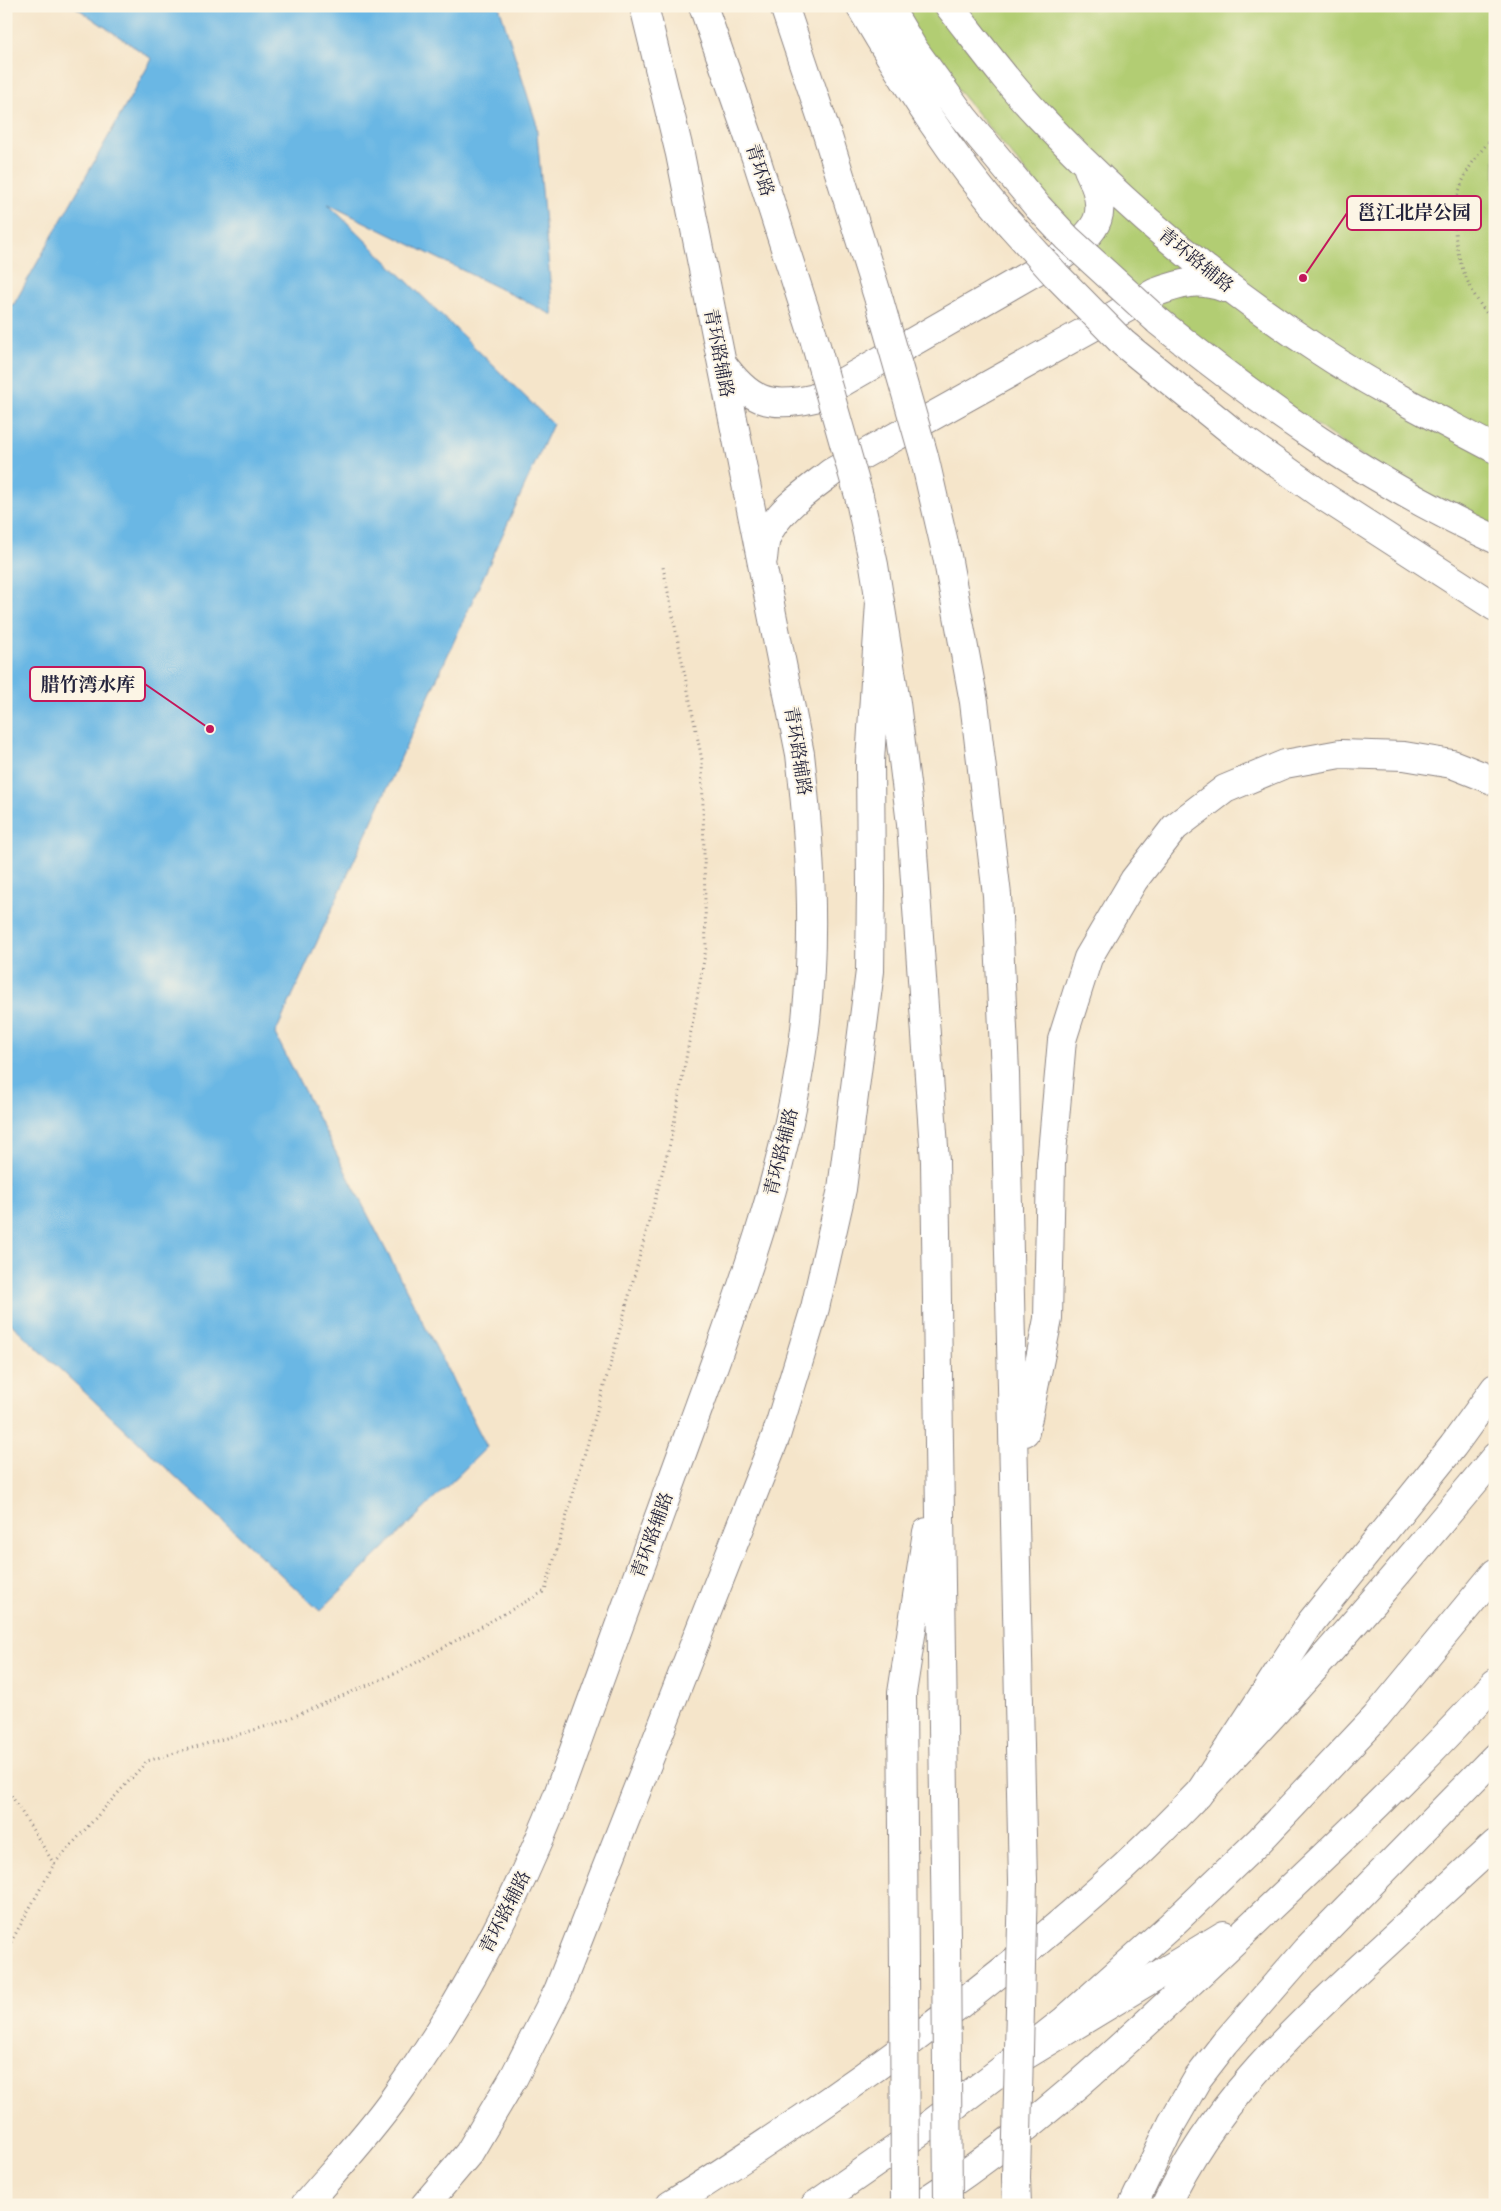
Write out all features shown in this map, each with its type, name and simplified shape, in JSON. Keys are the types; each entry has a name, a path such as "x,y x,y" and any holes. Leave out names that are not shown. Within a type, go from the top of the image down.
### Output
{"main road":[{"name":"青环路辅路","path":"305,2205 395,2098 432,2043 468,1983 531,1861 560,1787 721,1346 766,1215 797,1087 808,1002 812,891 809,830 800,754 680,154 644,6"},
{"name":"青环路","path":"703,6 756,158 813,336 859,496 880,602"},
{"path":"784,6 828,134 924,456 947,556 974,702 997,895 1005,1073 1023,1881 1016,2205"},
{"path":"860,6 910,92 980,190 1056,275 1123,343 1234,433 1324,496 1495,607"},
{"path":"888,6 914,48 964,118 1038,207 1067,238 1158,321 1267,407 1338,454 1450,518 1495,539"},
{"name":"青环路辅路","path":"949,6 1038,116 1086,164 1198,264 1318,350 1376,386 1495,449"},
{"path":"721,362 737,384 751,395 771,402 793,403 815,398 1062,256 1086,238 1097,221 1100,205 1097,187 1086,164"},
{"path":"762,564 766,539 772,526 810,488 832,472 1154,293 1193,281 1213,284 1236,292"},
{"path":"880,602 896,703 911,824 935,1161 948,2205"},
{"path":"425,2205 469,2154 514,2077 558,1991 776,1436 815,1308 842,1189 870,971 872,887 870,761 880,602"},
{"path":"1015,1477 1048,1319 1051,1164 1062,1040 1088,958 1134,880 1175,827 1225,789 1285,764 1340,754 1404,756 1452,764 1495,781"},
{"path":"1198,1795 1311,1622 1452,1446 1495,1388"},
{"path":"905,2205 902,1693 940,1454"},
{"path":"670,2205 712,2180 881,2065 929,2029 1054,1928 1126,1865 1198,1795 1334,1647 1406,1565 1495,1457"},
{"path":"815,2205 920,2132 1003,2069 1065,2020 1169,1927 1260,1840 1376,1717 1495,1572"},
{"path":"919,2205 1056,2103 1143,2027 1271,1907 1438,1745 1495,1683"},
{"path":"1134,2205 1172,2123 1198,2078 1225,2043 1306,1950 1495,1757"},
{"path":"1166,2205 1193,2152 1236,2094 1275,2050 1495,1844"},
{"path":"1003,2069 1271,1907"}],"path":[{"path":"1495,136 1482,150 1464,176 1456,207 1455,230 1459,260 1468,284 1485,313 1495,323"},
{"path":"6,1951 54,1864 147,1761 278,1723 401,1671 545,1591 613,1355 671,1140 706,949 702,760 663,567"},
{"path":"6,1787 54,1864"}],"green space":[{"path":"888,6 1495,6 1495,539 1450,518 1126,292"}],"water":[{"path":"74,6 499,6 536,122 553,315 328,204 553,424 275,1034 487,1447 320,1611 6,1319 6,306 14,304 152,59"}],"place":[{"name":"邕江北岸公园","path":"1303,278"},
{"name":"腊竹湾水库","path":"210,729"}]}
